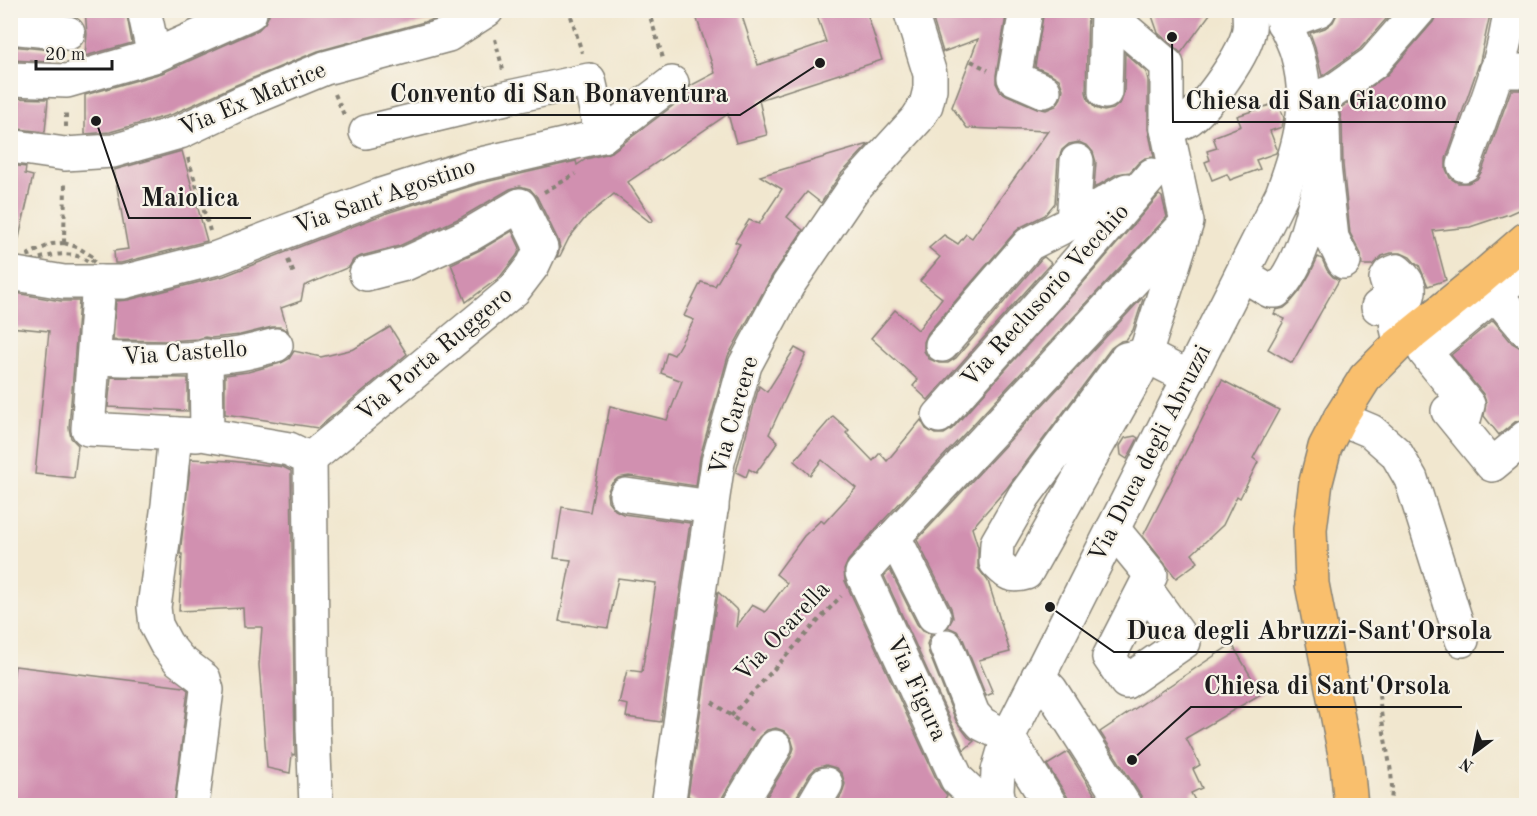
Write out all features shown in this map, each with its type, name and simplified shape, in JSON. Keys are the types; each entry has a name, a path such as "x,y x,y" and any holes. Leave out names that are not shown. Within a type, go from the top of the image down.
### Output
{"main road":[{"path":"1351,806 1347,765 1312,584 1310,529 1316,482 1325,447 1365,378 1408,347 1480,279 1527,239"}],"street":[{"path":"144,10 154,56"},
{"name":"Via Carcere","path":"668,806 718,462 745,365 788,285 854,188 917,119 926,105 930,89 930,74 909,10"},
{"path":"1026,10 1014,78 1044,91"},
{"path":"1108,10 1117,22 1167,65 1167,129 1163,172 1187,222 1145,355 1138,373 1026,573 1016,576 1005,571 996,561 997,543 1024,496 1126,359 1145,355 1190,378"},
{"path":"1105,92 1108,10"},
{"path":"1167,129 1189,118 1210,98 1230,70 1244,48 1249,29 1249,10"},
{"path":"1319,10 1280,17 1296,51 1311,99 1323,123 1324,166 1332,238 1344,262"},
{"path":"1311,99 1332,92 1373,63 1419,10"},
{"path":"1464,165 1511,71 1508,32 1510,10"},
{"path":"10,79 67,81 154,56 250,13"},
{"name":"Via Ex Matrice","path":"10,146 65,154 113,151 180,132 243,102 325,68 448,35 490,21"},
{"path":"10,27 68,33"},
{"path":"366,132 589,80 602,136"},
{"name":"Via Sant'Agostino","path":"10,273 64,282 123,282 217,258 381,195 483,163 602,136 672,83"},
{"name":"Via Duca degli Abruzzi","path":"987,800 1008,737 1282,194 1297,153 1311,99"},
{"path":"1073,222 1077,161"},
{"path":"1242,274 1270,291 1276,291 1285,283 1297,260 1324,166"},
{"path":"942,345 1029,244 1163,172"},
{"name":"Via Reclusorio Vecchio","path":"939,416 1163,172"},
{"name":"Via Porta Ruggero","path":"310,459 514,290 533,265 541,248 520,205 471,234 405,264 366,274"},
{"path":"862,573 1187,222"},
{"path":"1408,347 1496,295 1527,268"},
{"path":"1378,307 1388,298 1390,289 1386,279 1389,274 1397,271 1406,279 1409,288 1409,297 1396,317 1397,332 1462,427 1492,465 1527,437"},
{"path":"99,282 88,429 191,435 289,449 310,459 316,806"},
{"path":"1496,295 1527,330"},
{"name":"Via Castello","path":"94,358 142,360 206,357 239,354 276,345"},
{"path":"192,806 207,690 204,679 179,660 166,644 156,625 154,607 168,505 191,435 206,357"},
{"path":"1340,418 1371,431 1396,453 1411,479 1462,640"},
{"path":"626,495 712,507"},
{"path":"1113,529 1151,575 1145,588"},
{"path":"894,537 940,631 973,714 982,724 1008,737 1051,806"},
{"name":"Via Figura","path":"862,573 957,779 987,800"},
{"path":"1038,676 1051,690 1125,806"},
{"path":"739,806 775,747"}],"path":[{"path":"648,10 672,83"},
{"path":"572,16 589,80"},
{"path":"490,21 510,97"},
{"path":"180,132 217,258"},
{"path":"64,243 65,154"},
{"name":"Via Ocarella","path":"731,716 862,573"},
{"path":"1378,686 1391,774 1390,806"}],"building":[{"path":"85,10 126,10 132,43 85,56 87,34"},
{"path":"268,10 437,10 439,18 318,51 173,114 110,132 85,134 85,95 162,73 258,30 269,15"},
{"path":"694,10 740,10 758,65 826,42 815,10 866,10 882,60 759,100 767,135 736,143 728,114 628,182 653,220 650,222 614,194 586,217 569,238 560,256 557,257 560,248 558,240 537,197 530,189 520,186 510,189 462,217 399,246 361,256 353,260 349,267 304,286 301,301 281,308 288,331 280,327 272,327 240,335 211,338 166,341 113,340 116,301 224,276 387,213 477,184 576,161 577,165 586,159 613,151 683,98 690,86 715,73"},
{"path":"930,10 1007,10 996,83 1000,91 1007,95 1046,110 1056,106 1063,89 1059,79 1035,67 1044,10 1088,10 1086,92 1088,100 1095,108 1104,111 1113,109 1121,102 1124,92 1125,53 1146,72 1148,129 1154,157 1145,158 1130,172 1117,174 1094,188 1096,162 1088,146 1079,142 1069,144 1062,150 1058,160 1055,203 1045,215 1015,232 928,333 924,342 924,351 929,359 939,363 948,363 956,358 1041,259 1044,257 1051,263 928,400 913,386 918,380 871,338 895,310 918,330 942,298 920,281 940,257 929,248 944,235 958,244 966,234 972,238 1048,131 967,128 952,107 978,39 943,52"},
{"path":"1150,10 1213,10 1181,53 1158,33"},
{"path":"1337,10 1394,10 1360,49 1322,76 1310,33 1325,28 1333,22"},
{"path":"1437,10 1491,10 1480,61 1446,159 1446,169 1450,178 1458,183 1468,183 1477,179 1482,171 1511,90 1527,90 1527,206 1470,227 1433,231 1446,280 1428,286 1419,265 1401,253 1382,256 1372,265 1362,265 1361,254 1350,233 1339,109 1387,75 1433,22"},
{"path":"10,46 52,50 51,62 10,60"},
{"path":"10,98 48,99 45,132 10,128"},
{"path":"1270,105 1272,110 1280,107 1284,118 1282,127 1270,131 1277,149 1276,153 1256,160 1260,169 1230,180 1227,174 1212,180 1205,162 1210,160 1207,151 1217,148 1213,137 1241,126 1237,116"},
{"path":"869,144 840,175 821,203 807,192 787,217 803,230 772,276 728,356 700,457 696,486 629,476 618,478 611,484 607,493 608,501 615,510 623,514 690,523 661,722 626,717 628,705 619,703 627,670 642,672 656,583 618,578 608,628 559,621 571,560 554,558 562,507 590,512 610,406 667,420 682,381 661,373 667,352 674,355 694,320 684,316 701,282 715,286 740,244 735,242 749,220 759,224 782,189 760,176"},
{"path":"182,151 207,241 115,263 114,251 128,249 114,170"},
{"path":"10,165 26,167 25,174 33,176 19,238 10,237"},
{"path":"1159,195 1162,197 1167,217 880,524 848,561 844,570 845,581 940,787 947,795 941,806 835,806 845,784 842,774 836,768 826,765 816,768 810,774 794,806 761,806 791,757 794,748 791,738 784,731 776,728 767,730 759,737 723,796 720,806 705,806 688,796 718,592 738,611 736,627 752,605 765,612 787,583 776,574 804,536 821,520 824,523 856,488 822,460 810,475 794,461 833,416 849,430 846,433 873,461 880,453 887,461 921,420 926,429 935,434 944,434 952,429"},
{"path":"512,231 520,248 517,255 500,277 466,302 451,264"},
{"path":"1318,257 1322,259 1333,277 1339,280 1292,363 1268,349 1285,319 1274,314 1276,310 1290,303 1300,291"},
{"path":"10,292 61,301 79,301 69,428 71,438 78,445 74,478 35,474 49,331 10,327"},
{"path":"1142,298 1133,330 1126,340 1111,348 1007,488 972,528 978,547 978,568 988,581 1010,652 979,660 993,693 986,696 963,639 957,631 948,627 953,618 951,608 917,540"},
{"path":"1493,320 1512,343 1527,348 1527,418 1515,422 1499,435 1484,416 1486,402 1483,394 1451,355"},
{"path":"390,327 407,354 318,428 225,414 225,375 248,372 281,363 289,359 294,351 321,357 354,349"},
{"path":"795,348 806,354 769,434 778,442 756,473 749,469 746,477 736,472 759,386 767,392"},
{"path":"111,377 188,378 188,411 108,407"},
{"path":"1222,380 1279,410 1253,458 1258,462 1240,498 1237,496 1223,525 1192,554 1198,562 1176,578 1143,536"},
{"path":"1135,436 1138,438 1127,459 1121,455 1120,446 1125,438"},
{"path":"191,459 276,466 291,471 295,755 292,754 290,773 267,768 259,665 262,627 244,627 243,608 179,611 182,554 180,554"},
{"path":"890,570 917,624 923,631 931,634 927,644 929,653 956,721 974,741 964,750 884,576"},
{"path":"1232,644 1261,694 1186,738 1200,765 1193,769 1202,788 1191,793 1198,806 1144,806 1141,796 1100,732"},
{"path":"15,666 184,687 188,690 174,806 10,806 10,700"},
{"path":"1068,752 1102,806 1070,805 1067,796 1047,765"}],"place":[{"name":"Chiesa di San Giacomo","path":"1172,37"},
{"name":"Convento di San Bonaventura","path":"820,63"},
{"name":"Maiolica","path":"96,121"},
{"name":"Duca degli Abruzzi-Sant'Orsola","path":"1050,607"},
{"name":"Chiesa di Sant'Orsola","path":"1132,760"}]}
